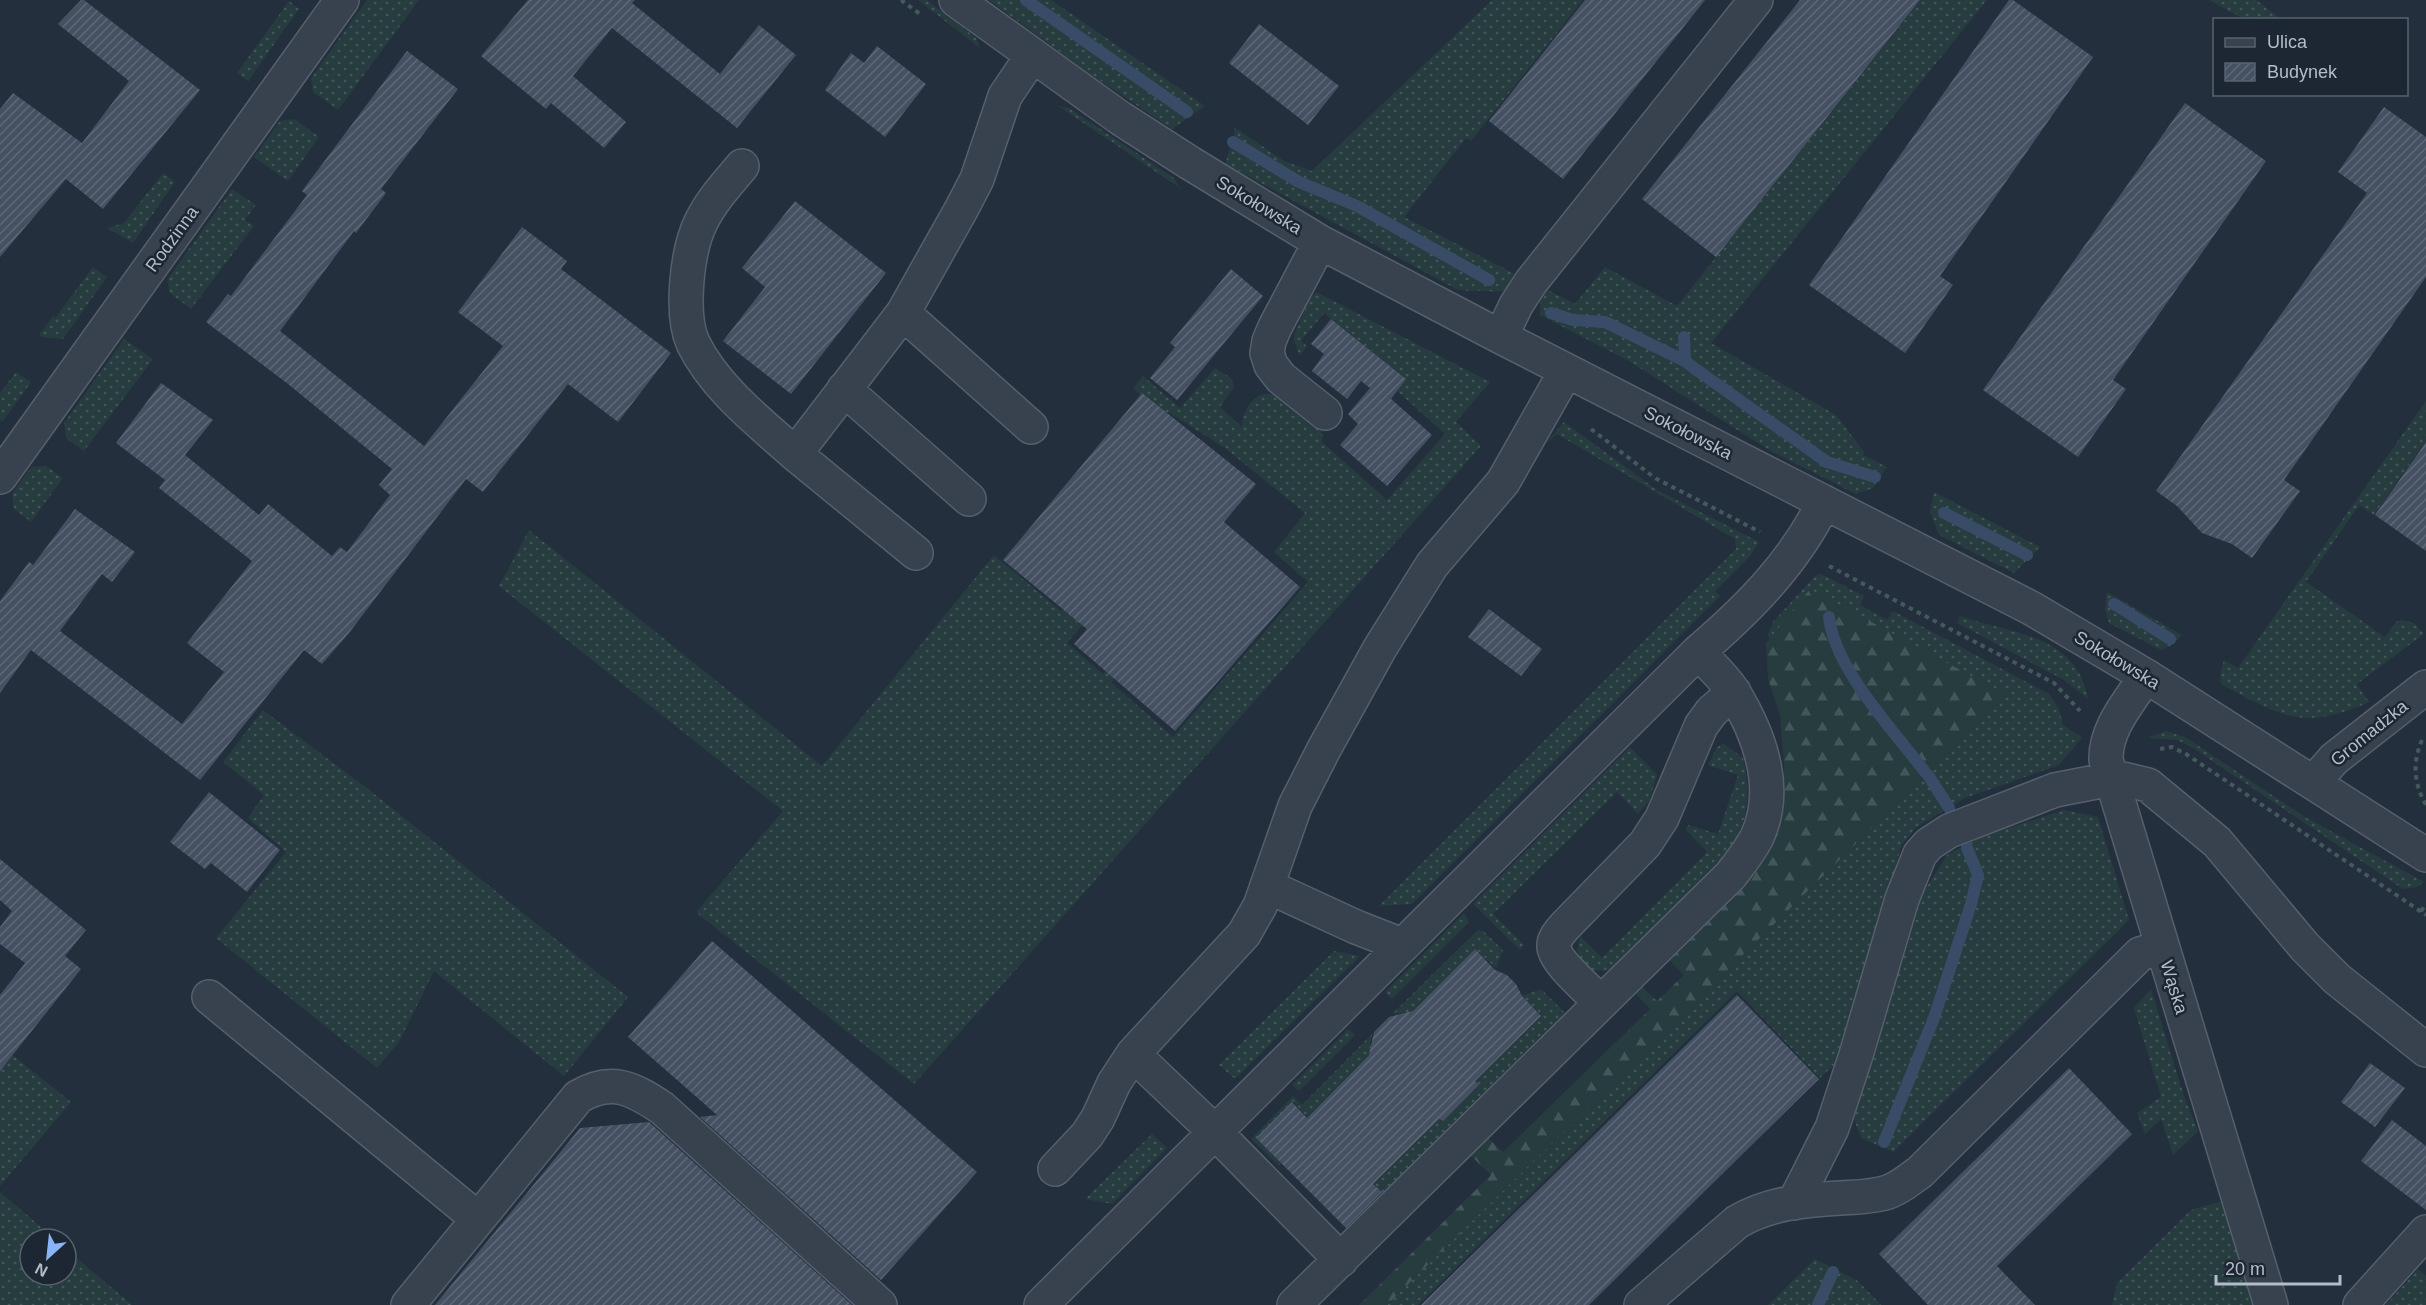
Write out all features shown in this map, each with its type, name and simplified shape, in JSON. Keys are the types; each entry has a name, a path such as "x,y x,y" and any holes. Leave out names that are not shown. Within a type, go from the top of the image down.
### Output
{"street":[{"name":"Rodzinna","path":"0,477 342,0"},
{"name":"Sokołowska","path":"956,0 1032,56 1171,151 1320,242 1566,371 2031,608 2146,676 2426,855"},
{"path":"1501,337 1516,305 1531,282 1756,0"},
{"path":"795,454 903,313 976,179 1005,96 1032,56"},
{"path":"742,166 716,198 700,223 688,273 684,304 692,340 707,366 741,406 916,554"},
{"path":"1320,242 1275,327 1267,353 1271,365 1281,378 1325,413"},
{"path":"903,313 1031,427"},
{"path":"1055,1169 1087,1135 1098,1118 1114,1083 1133,1054 1244,934 1260,906 1295,806 1380,648 1432,565 1503,482 1566,371"},
{"path":"844,389 969,499"},
{"path":"1041,1305 1698,652 1742,614 1804,541 1824,502"},
{"path":"1294,1305 1731,875 1757,837 1765,812 1767,789 1761,748 1734,692 1698,652"},
{"name":"Wąska","path":"2146,676 2107,740 2106,759 2271,1305"},
{"name":"Gromadzka","path":"2314,782 2334,759 2426,687"},
{"path":"1601,1003 1558,958 1554,947 1555,940 1565,926 1646,844 1662,818 1701,726 1712,711 1734,692"},
{"path":"1794,1203 1832,1128 1902,899 1920,854 1929,844 1949,831 2055,790 2112,779 2123,779 2148,785 2217,842 2305,947 2337,979 2426,1050"},
{"path":"1267,886 1356,927 1402,945"},
{"path":"1641,1305 1737,1222 1763,1209 1794,1203 1870,1196 1887,1192 1907,1182 1920,1172 2140,954 2162,947"},
{"path":"209,997 478,1220"},
{"path":"1133,1054 1215,1132 1341,1260"},
{"path":"408,1305 578,1097 592,1089 608,1086 627,1088 662,1108 880,1305"},
{"path":"2360,1305 2426,1232"}],"path":[{"path":"2424,735 2418,750 2415,777 2419,794 2426,805"},
{"path":"2156,750 2172,747 2187,754 2426,915"},
{"path":"2421,911 2426,904"}],"green space":[{"path":"367,0 419,0 338,110 313,92 311,78"},
{"path":"918,0 927,0 976,38 980,48"},
{"path":"989,0 1051,0 1205,106 1172,129 1083,69"},
{"path":"1492,0 1583,0 1471,141 1466,138 1404,217 1515,274 1504,290 1456,289 1226,164 1234,136 1234,127 1284,161 1312,171"},
{"path":"1921,0 1987,0 1711,343 1836,415 1864,452 1863,455 1887,467 1873,488 1856,494 1769,450 1629,361 1540,315 1540,300 1546,289 1575,304 1605,267 1677,306"},
{"path":"2209,0 2256,0 2280,18 2242,18"},
{"path":"289,1 299,9 248,81 237,73"},
{"path":"1058,106 1069,108 1174,178 1180,188"},
{"path":"294,119 319,137 288,181 254,157 280,121"},
{"path":"163,173 175,182 133,243 107,228 124,223"},
{"path":"232,189 256,205 245,220 254,226 191,309 170,293 167,280"},
{"path":"93,267 107,277 63,339 39,335 53,316 56,317"},
{"path":"1316,292 1490,382 1456,422 1481,446 914,1084 698,914 697,911 783,811 499,586 529,530 822,766 994,555 1061,611 1178,476 1196,493 1067,643 1103,674 1225,530 1236,540 1111,682 1173,737 1308,582 1274,552 1305,513 1225,448 1168,412 1165,415 1133,388 1143,376 1180,408 1215,368 1231,378 1234,387 1220,407 1242,427 1244,414 1256,398 1267,394 1279,397 1315,423 1322,433 1322,442 1387,500 1445,434 1385,380 1363,382 1382,359 1324,313 1301,341 1307,346 1300,356 1294,335 1310,298"},
{"path":"124,339 153,359 84,451 66,438 64,423"},
{"path":"16,372 31,382 3,421 0,421 0,393"},
{"path":"2426,401 2426,447 2422,446 2374,515 2359,505 2306,582 2385,637 2396,622 2402,620 2414,623 2424,634 2357,684 2369,702 2326,716 2309,718 2277,712 2221,684 2220,675 2224,660 2238,668"},
{"path":"1564,422 1657,490 1759,542 1750,556 1715,591 1720,596 1412,904 1379,906 1736,549 1735,539 1557,434 1545,444"},
{"path":"46,466 63,478 31,522 14,509 12,494 31,467"},
{"path":"1934,492 2040,547 2014,573 1939,535 1930,512"},
{"path":"1821,574 1864,596 1860,605 1887,620 1893,611 2049,694 2059,709 2063,725 2082,738 2059,765 1965,798 1918,826 1902,844 1839,1060 1820,1078 1737,991 1418,1305 1387,1305 2007,695 1767,637 1773,622 1815,576"},
{"path":"1810,589 2007,695 1387,1305 1359,1305 1491,1175 1468,1153 1485,1135 1503,1152 1650,1009 1632,990 1639,984 1657,1001 1684,975 1666,957 1769,851 1781,823 1784,765 1780,715 1768,679 1766,643"},
{"path":"2107,592 2182,635 2172,645 2161,650 2109,623 2105,609"},
{"path":"1960,616 2020,633 2056,649 2071,661 2081,678 2088,699 2064,680 1957,623"},
{"path":"263,710 368,789 628,997 564,1076 434,971 399,1042 377,1068 216,938 286,852 248,818 264,795 223,762"},
{"path":"2166,731 2185,737 2305,817 2424,882 2417,887 2403,889 2193,748 2177,740 2147,738"},
{"path":"1724,744 1743,758 1747,783 1747,804 1743,823 1735,841 1712,873 1619,968 1598,971 1588,968 1577,950 1580,936 1602,958 1707,852 1686,830 1688,825 1718,834 1738,775 1708,765 1717,747"},
{"path":"1630,747 1657,775 1649,801 1638,814 1617,792 1493,914 1524,945 1520,950 1473,904"},
{"path":"2064,810 2098,817 2129,920 1893,1152 1861,1138 1854,1119 1920,897 1947,855 1981,837"},
{"path":"1464,913 1469,922 1392,999 1385,992"},
{"path":"1478,930 1484,932 1503,950 1496,968 1475,949 1408,1015 1392,1014"},
{"path":"1334,951 1360,956 1235,1079 1219,1065"},
{"path":"1541,989 1569,1017 1385,1195 1374,1184 1439,1119 1442,1122 1479,1086 1475,1081 1542,1016 1522,996"},
{"path":"2151,989 2184,1096 2198,1131 2173,1155 2161,1119 2145,1134 2137,1113 2161,1097 2134,1008"},
{"path":"1348,1029 1355,1035 1299,1091 1292,1085"},
{"path":"1372,1034 1370,1044 1373,1050 1307,1117 1293,1101 1256,1138 1281,1164 1279,1166 1251,1139 1293,1096 1302,1105"},
{"path":"0,1045 71,1102 0,1186"},
{"path":"1152,1134 1167,1148 1112,1204 1085,1199"},
{"path":"0,1192 41,1227 18,1227 18,1287 78,1287 78,1259 132,1305 0,1305"},
{"path":"2222,1201 2253,1305 2112,1305 2117,1283 2191,1210"},
{"path":"1815,1259 1858,1281 1881,1305 1768,1305"},
{"path":"2418,1269 2426,1276 2426,1305 2386,1305"}],"building":[{"path":"81,0 84,0 200,90 103,209 66,179 0,257 0,109 13,93 82,143 129,81 58,24"},
{"path":"528,0 635,0 632,3 720,74 759,25 796,55 737,128 612,28 573,76 626,122 604,148 551,103 546,109 481,56"},
{"path":"1585,0 1705,0 1563,179 1489,121"},
{"path":"1800,0 1920,0 1716,257 1642,199"},
{"path":"2009,0 2013,0 2093,57 1940,276 1953,285 1905,353 1809,285"},
{"path":"1259,24 1339,86 1308,125 1229,63"},
{"path":"877,46 926,84 885,137 825,90 851,53 864,63"},
{"path":"407,51 458,89 381,189 386,193 356,233 354,231 280,331 424,446 503,346 458,312 522,227 567,261 561,269 671,353 618,422 568,384 483,492 466,479 349,633 322,664 304,650 200,780 31,650 0,693 0,601 29,562 33,565 75,509 135,552 112,582 102,574 60,631 182,724 224,672 187,643 252,561 159,488 165,480 116,443 161,383 213,420 185,455 259,515 268,504 332,556 340,547 347,552 390,495 379,485 392,469 288,384 206,322 228,294 231,296 307,195 302,191"},
{"path":"2185,103 2266,161 2113,380 2126,389 2078,457 1983,390"},
{"path":"2384,107 2426,137 2426,277 2284,480 2300,491 2252,558 2232,544 2202,533 2177,506 2156,491 2367,193 2338,172"},
{"path":"795,201 886,273 791,394 723,341 765,287 742,268"},
{"path":"1231,269 1263,296 1177,400 1150,378 1175,347 1170,343"},
{"path":"1331,319 1406,379 1391,399 1432,435 1387,486 1340,445 1358,424 1348,414 1370,388 1361,381 1347,399 1312,371 1324,354 1311,344"},
{"path":"1142,393 1256,484 1224,522 1300,587 1175,731 1074,644 1087,629 1003,560"},
{"path":"2426,442 2426,551 2375,515"},
{"path":"1489,609 1542,649 1521,676 1468,637"},
{"path":"209,792 280,850 247,892 211,863 205,869 170,842"},
{"path":"0,859 86,930 65,956 81,969 0,1071 0,995 25,963 0,944 0,927 12,911 0,900"},
{"path":"712,941 977,1172 881,1280 700,1117 717,1115 628,1037"},
{"path":"1475,949 1495,970 1507,975 1516,984 1522,996 1541,1016 1475,1081 1479,1085 1443,1121 1439,1119 1373,1184 1382,1192 1346,1228 1256,1138 1292,1102 1307,1118 1369,1055 1374,1032 1389,1017 1413,1011"},
{"path":"1737,995 1819,1079 1589,1305 1421,1305"},
{"path":"2370,1063 2405,1088 2375,1127 2341,1102"},
{"path":"2069,1068 2132,1134 1997,1266 2035,1305 1928,1305 1879,1254"},
{"path":"2392,1120 2426,1146 2426,1210 2361,1161"},
{"path":"649,1122 852,1305 435,1305 580,1128"}],"waterway":[{"path":"1026,0 1187,112"},
{"path":"1233,142 1299,182 1357,206 1489,280"},
{"path":"1551,313 1573,320 1605,322 1685,361"},
{"path":"1684,337 1685,361 1694,368 1827,462 1875,477"},
{"path":"1944,513 2027,555"},
{"path":"2114,604 2170,639"},
{"path":"1829,617 1833,637 1853,678 1925,772"},
{"path":"1928,775 1949,808"},
{"path":"1884,1142 1934,1018 1971,904 1978,875 1967,848"},
{"path":"1818,1305 1833,1272"}]}
